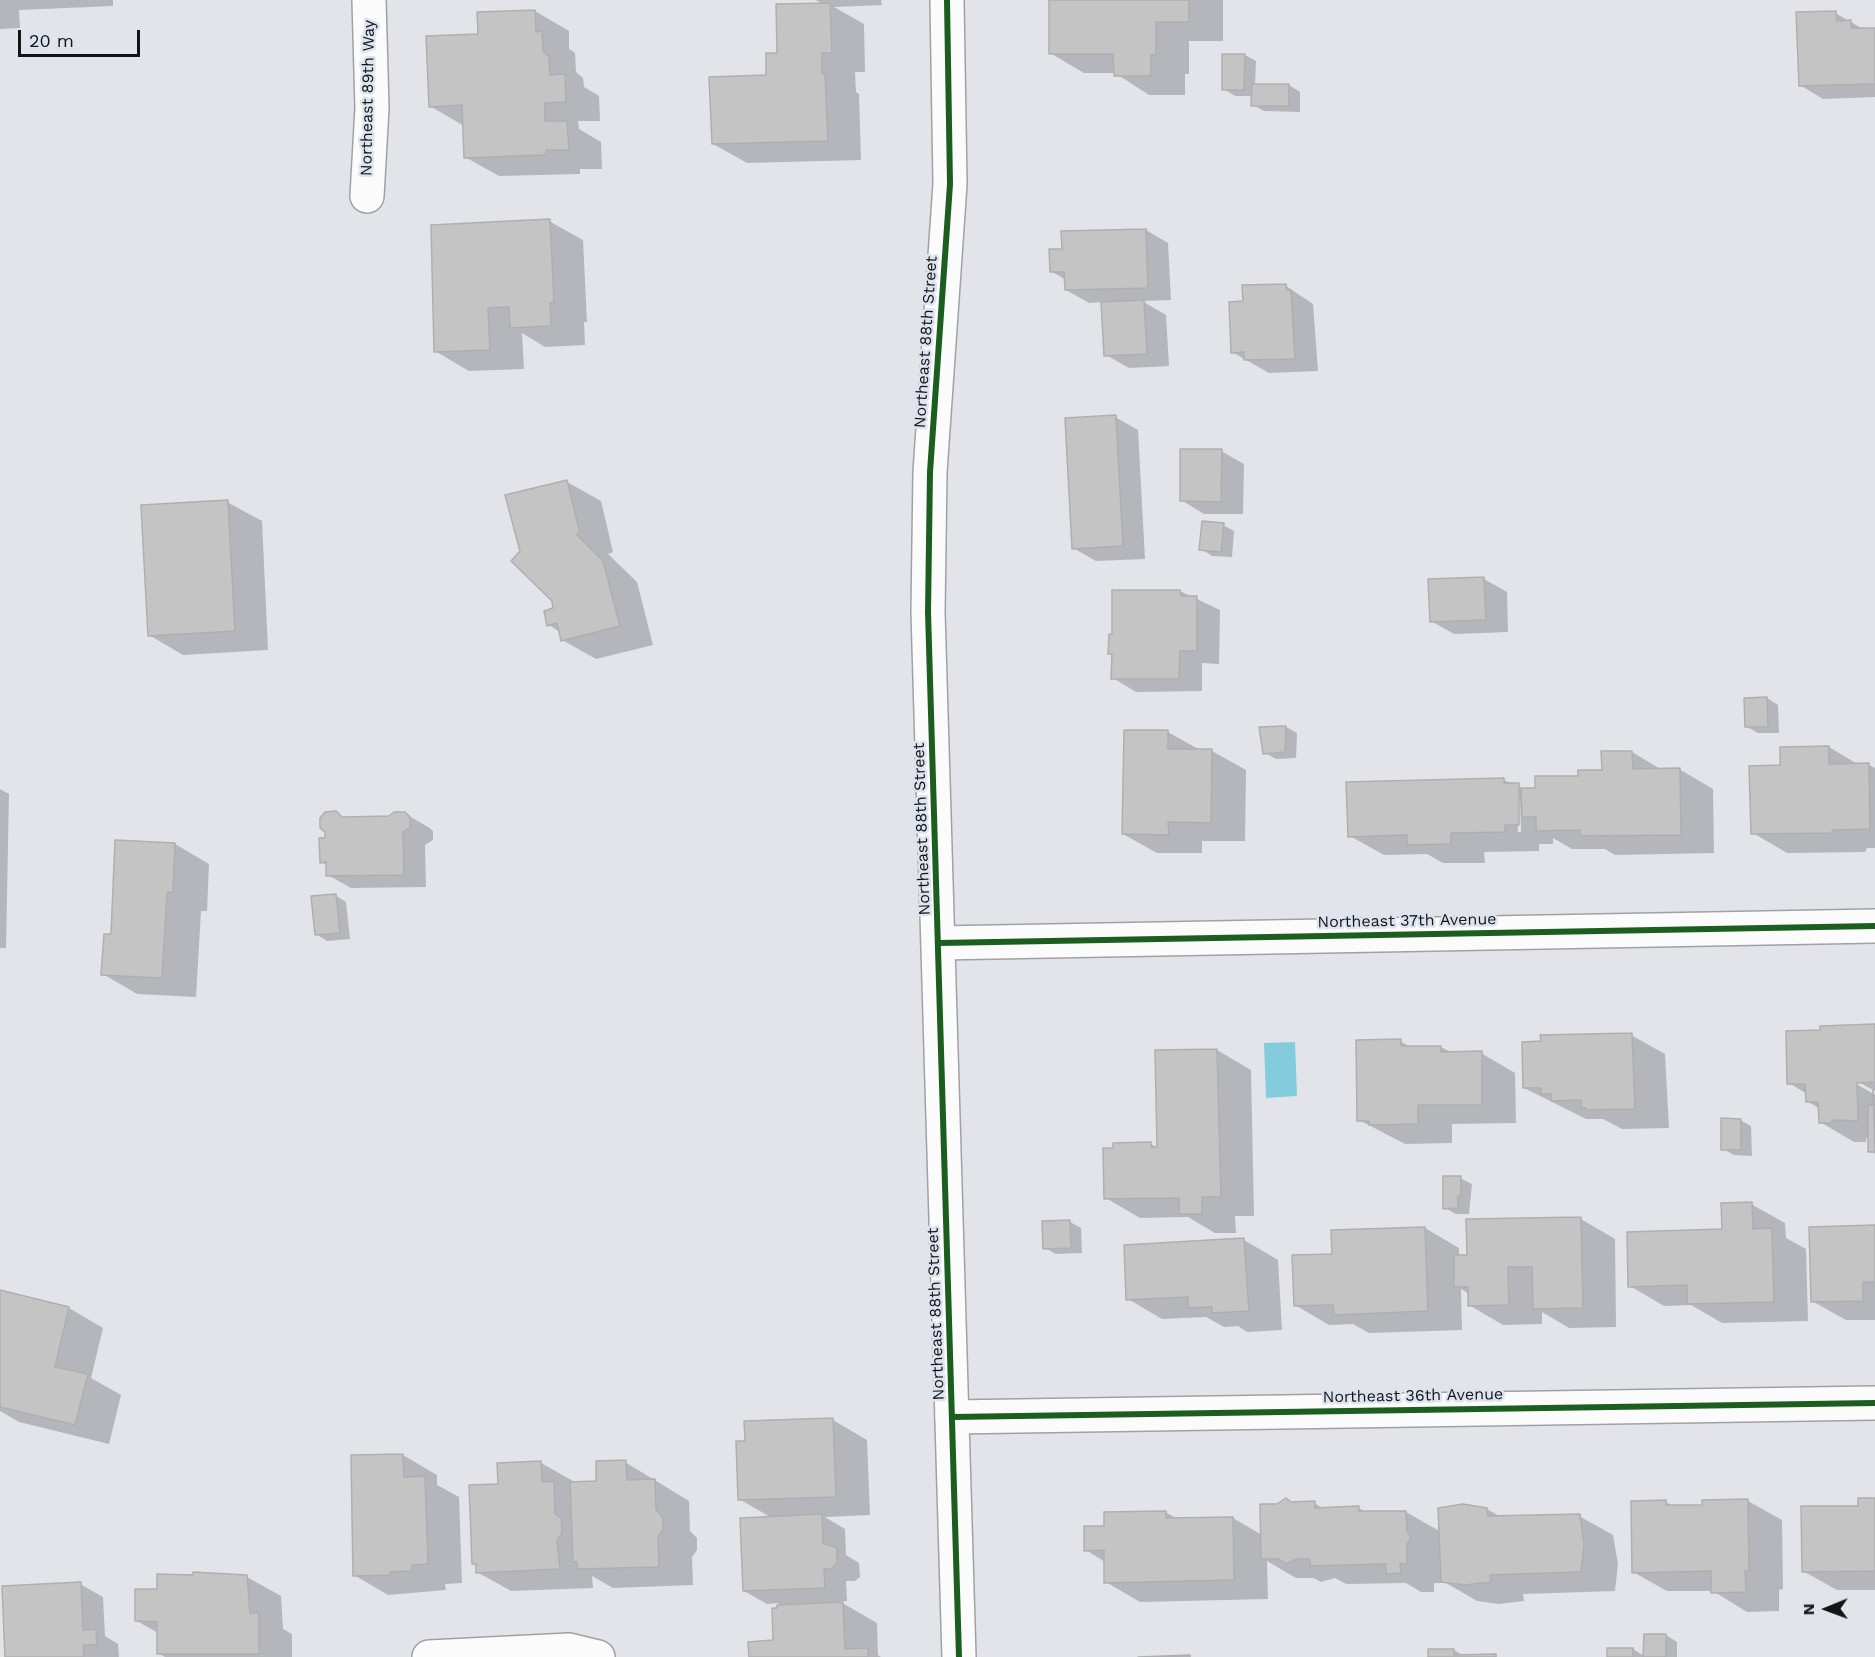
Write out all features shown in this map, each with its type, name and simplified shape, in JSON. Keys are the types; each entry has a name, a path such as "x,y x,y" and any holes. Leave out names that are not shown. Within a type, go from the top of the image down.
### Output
{"street":[{"name":"Northeast 89th Way","path":"367,196 372,108 369,0"},
{"name":"Northeast 88th Street","path":"947,0 950,184 929,523 928,612 959,1657"},
{"name":"Northeast 37th Avenue","path":"939,943 1875,926"},
{"name":"Northeast 36th Avenue","path":"952,1417 1875,1403"},
{"path":"429,1657 569,1650 598,1657"}],"water":[{"path":"1295,1042 1297,1096 1266,1098 1264,1043"}],"building":[{"path":"1049,0 1189,0 1189,22 1156,22 1156,55 1151,55 1151,76 1114,76 1113,54 1049,54"},
{"path":"830,3 832,53 822,53 828,141 712,144 709,77 766,75 766,53 777,53 776,4"},
{"path":"535,10 536,32 542,31 543,51 549,57 550,75 565,74 566,102 545,103 545,121 567,121 569,150 546,150 546,155 464,158 462,105 429,107 426,36 478,34 477,12"},
{"path":"1836,11 1837,21 1851,20 1851,28 1875,28 1875,84 1799,86 1796,12"},
{"path":"1222,54 1245,54 1244,90 1222,90"},
{"path":"1252,84 1289,84 1289,106 1251,106"},
{"path":"550,219 554,303 550,303 551,326 510,328 509,307 488,308 490,350 434,352 431,225"},
{"path":"1146,229 1148,288 1065,290 1064,272 1050,272 1049,249 1062,249 1061,231"},
{"path":"1286,284 1287,290 1291,290 1295,359 1244,360 1244,352 1231,353 1229,302 1243,301 1242,285"},
{"path":"1144,300 1147,354 1104,356 1101,302"},
{"path":"1116,415 1123,546 1072,549 1065,418"},
{"path":"1180,449 1222,449 1221,502 1180,501"},
{"path":"567,480 580,533 576,534 603,561 620,626 561,641 557,623 547,626 544,611 553,608 552,601 511,561 520,551 505,495"},
{"path":"228,500 235,631 148,636 141,505"},
{"path":"1202,521 1224,523 1221,552 1199,550"},
{"path":"1484,577 1486,620 1430,622 1428,579"},
{"path":"1112,590 1180,590 1181,596 1197,596 1197,651 1180,651 1179,679 1111,679 1112,654 1108,654 1109,634 1112,634"},
{"path":"1767,697 1768,727 1745,727 1744,698"},
{"path":"1286,726 1285,752 1263,754 1259,727"},
{"path":"1124,730 1168,730 1168,749 1212,749 1211,823 1168,822 1169,835 1122,834"},
{"path":"1829,746 1829,764 1869,763 1870,829 1833,830 1831,833 1751,834 1749,766 1780,765 1780,747"},
{"path":"1601,751 1632,751 1633,769 1680,768 1681,835 1580,836 1580,830 1536,831 1536,817 1522,817 1521,788 1535,788 1535,776 1578,776 1578,770 1602,770"},
{"path":"1504,778 1504,783 1519,783 1519,825 1505,825 1505,832 1451,833 1451,844 1407,845 1407,835 1348,837 1346,782"},
{"path":"336,811 342,817 389,816 394,812 405,812 410,817 410,827 403,832 404,875 326,876 326,862 320,863 319,838 325,838 325,832 320,828 320,818 325,812"},
{"path":"115,840 175,843 173,892 167,893 162,978 101,975 104,934 111,934"},
{"path":"336,894 340,933 315,935 311,896"},
{"path":"1875,1024 1875,1082 1857,1083 1858,1121 1832,1120 1832,1123 1819,1123 1818,1102 1806,1102 1805,1084 1787,1084 1786,1031 1820,1030 1820,1026"},
{"path":"1632,1033 1635,1109 1586,1110 1586,1108 1581,1108 1581,1100 1551,1101 1551,1094 1541,1094 1541,1088 1523,1088 1522,1042 1541,1041 1540,1035"},
{"path":"1401,1039 1401,1046 1441,1046 1441,1052 1482,1051 1482,1105 1418,1105 1418,1124 1369,1125 1369,1121 1357,1121 1356,1040"},
{"path":"1217,1049 1221,1197 1202,1197 1202,1214 1179,1214 1179,1198 1104,1199 1103,1148 1113,1148 1113,1143 1151,1142 1151,1147 1157,1147 1155,1050"},
{"path":"1868,1105 1873,1105 1875,1152 1868,1152"},
{"path":"1721,1118 1741,1119 1741,1150 1721,1150"},
{"path":"1443,1176 1461,1176 1461,1196 1458,1196 1458,1208 1443,1209"},
{"path":"1752,1202 1753,1229 1772,1228 1774,1302 1687,1304 1687,1285 1628,1287 1627,1232 1722,1229 1721,1203"},
{"path":"1581,1217 1583,1308 1533,1309 1532,1267 1508,1267 1509,1305 1468,1306 1468,1287 1454,1287 1454,1255 1467,1255 1466,1219"},
{"path":"1070,1220 1071,1248 1043,1249 1042,1221"},
{"path":"1875,1225 1875,1282 1863,1282 1863,1301 1811,1302 1809,1227"},
{"path":"1425,1227 1428,1311 1334,1315 1333,1305 1294,1306 1292,1255 1332,1254 1331,1230"},
{"path":"1244,1238 1249,1311 1212,1313 1212,1307 1188,1308 1188,1297 1126,1300 1124,1245"},
{"path":"0,1290 69,1307 55,1367 88,1374 75,1425 0,1407"},
{"path":"833,1418 836,1497 738,1500 736,1441 745,1441 744,1421"},
{"path":"403,1454 404,1477 425,1476 428,1564 412,1565 412,1571 390,1572 390,1575 353,1576 351,1455"},
{"path":"626,1460 627,1480 655,1479 656,1510 663,1517 663,1530 658,1537 659,1567 577,1569 577,1562 573,1562 570,1482 596,1481 596,1461"},
{"path":"541,1461 542,1482 554,1481 555,1514 561,1518 562,1533 557,1541 560,1569 476,1573 476,1564 472,1564 469,1485 498,1484 497,1463"},
{"path":"1286,1498 1291,1502 1315,1501 1315,1508 1359,1506 1359,1511 1406,1511 1407,1531 1411,1538 1407,1544 1407,1564 1400,1564 1401,1573 1386,1574 1386,1564 1310,1566 1310,1559 1297,1559 1286,1564 1279,1559 1261,1559 1260,1504 1277,1504"},
{"path":"1858,1498 1875,1498 1875,1571 1802,1572 1801,1506 1858,1506"},
{"path":"1748,1499 1749,1571 1745,1571 1746,1592 1711,1593 1711,1571 1632,1573 1631,1501 1666,1500 1666,1505 1702,1505 1702,1500"},
{"path":"1463,1504 1487,1508 1488,1516 1580,1514 1584,1544 1581,1572 1490,1575 1491,1582 1464,1585 1441,1582 1438,1508"},
{"path":"1166,1511 1166,1518 1233,1517 1234,1580 1104,1583 1104,1550 1084,1551 1084,1526 1104,1526 1104,1512"},
{"path":"822,1514 823,1543 837,1548 837,1563 831,1569 824,1569 825,1588 743,1591 740,1518"},
{"path":"193,1572 247,1575 250,1613 259,1613 259,1654 157,1654 157,1622 135,1621 135,1589 157,1589 157,1574 193,1575"},
{"path":"81,1582 83,1630 96,1629 97,1645 83,1645 84,1657 5,1657 2,1586"},
{"path":"843,1602 845,1649 868,1648 868,1657 749,1657 748,1642 773,1640 772,1608 777,1608 777,1605"},
{"path":"1644,1634 1666,1634 1666,1657 1643,1657"},
{"path":"1607,1648 1633,1648 1633,1657 1607,1657"},
{"path":"1428,1649 1454,1649 1454,1655 1496,1654 1496,1657 1428,1657"},
{"path":"1190,1655 1190,1657 1138,1657"}],"cycle path":[{"path":"947,0 950,184 930,472 928,612 959,1657"},
{"path":"939,943 1875,926"},
{"path":"952,1417 1875,1403"}]}
